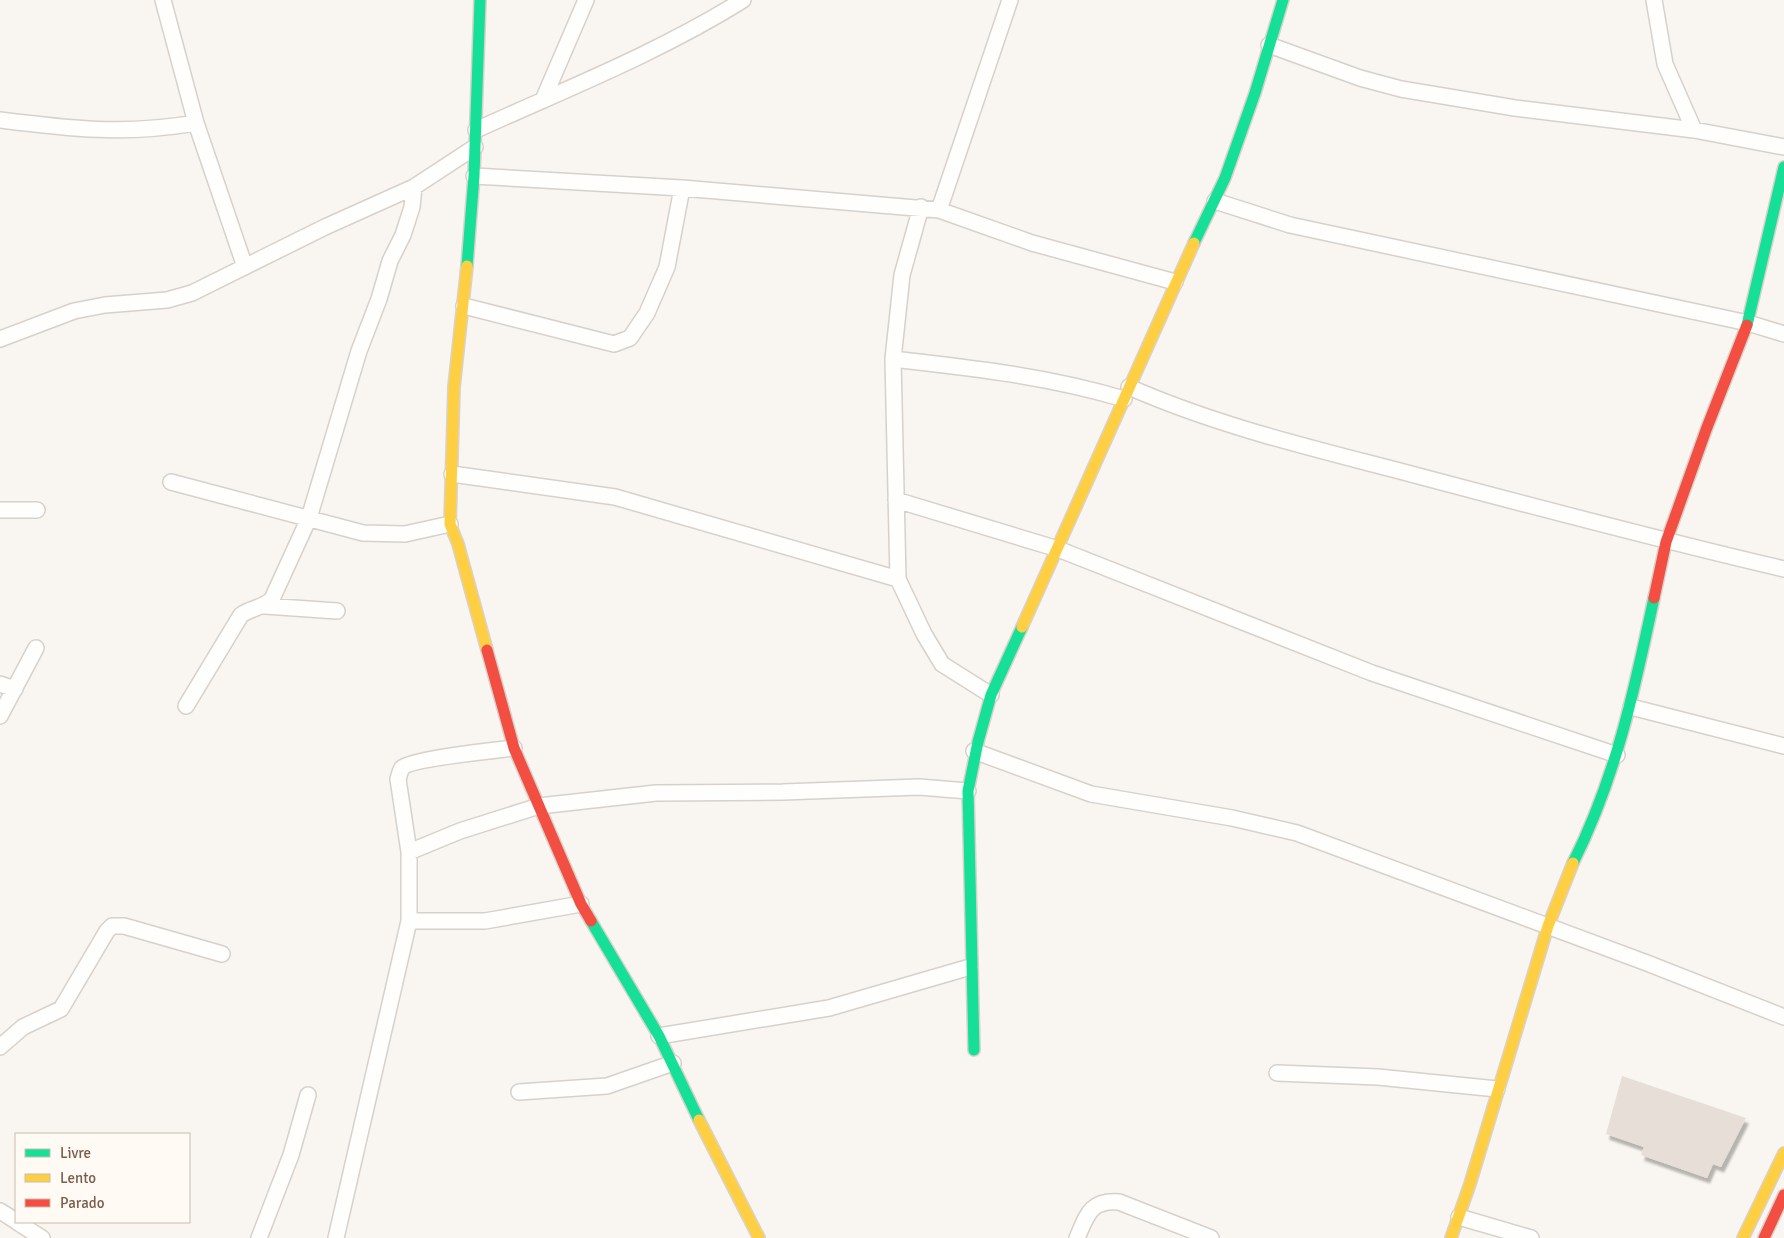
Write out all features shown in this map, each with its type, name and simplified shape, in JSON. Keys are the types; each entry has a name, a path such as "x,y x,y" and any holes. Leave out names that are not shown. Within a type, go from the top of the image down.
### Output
{"street":[{"path":"163,0 196,123 245,267"},
{"path":"480,0 476,147 464,306 454,387 450,524 458,544 514,748 538,806 581,904 659,1036 719,1161 759,1238"},
{"path":"542,100 586,0"},
{"path":"476,130 680,38 743,0"},
{"path":"939,210 1010,0"},
{"path":"974,1050 970,967 968,791 974,751 991,695 1058,549 1175,282 1234,157 1283,0"},
{"path":"1654,0 1665,64 1694,130"},
{"path":"1269,45 1360,78 1401,89 1515,108 1694,130 1784,147"},
{"path":"0,120 61,128 136,131 196,123"},
{"path":"0,339 74,311 105,305 167,300 192,293 325,227 414,187 476,147"},
{"path":"1451,1238 1548,926 1571,866 1594,820 1617,755 1631,707 1666,542 1706,430 1748,323 1784,167"},
{"path":"474,176 682,188 921,207 939,210 1032,243 1175,282"},
{"path":"265,606 272,599 309,518 359,351 379,299 390,261 403,235 412,207 414,187"},
{"path":"464,306 614,344 630,338 647,313 667,266 682,188"},
{"path":"1214,201 1290,225 1748,323 1784,334"},
{"path":"921,207 902,274 893,360 898,579 924,634 942,664 991,695"},
{"path":"893,360 1008,373 1126,393 1252,432 1666,542 1784,569"},
{"path":"452,474 585,491 615,497 898,579"},
{"path":"171,482 363,533 383,535 405,534 450,524"},
{"path":"896,500 1058,549 1372,673 1617,755"},
{"path":"0,510 37,510"},
{"path":"186,706 241,615 251,608 265,606 337,611"},
{"path":"0,716 36,648"},
{"path":"0,684 15,690"},
{"path":"1631,707 1784,746"},
{"path":"336,1238 409,921 409,852 398,779 401,769 408,764 514,748"},
{"path":"974,751 1090,794 1232,818 1297,833 1548,926 1784,1017"},
{"path":"409,852 460,831 538,806 656,793 783,792 919,787 968,791"},
{"path":"409,921 485,921 581,904"},
{"path":"0,1046 23,1027 61,1009 107,931 112,926 124,926 222,954"},
{"path":"659,1036 829,1008 970,967"},
{"path":"519,1092 607,1086 672,1064"},
{"path":"1277,1072 1387,1078 1497,1089"},
{"path":"259,1238 291,1155 308,1095"},
{"path":"1743,1238 1784,1153"},
{"path":"1764,1238 1784,1195"},
{"path":"1077,1238 1094,1206 1104,1201 1119,1202 1212,1238"},
{"path":"0,1211 15,1221"},
{"path":"1459,1217 1531,1238"},
{"path":"18,1223 41,1238"}],"building":[{"path":"1622,1076 1746,1118 1721,1167 1713,1164 1707,1178 1641,1155 1644,1147 1606,1134"}],"traffic: fast":[{"path":"467,266 474,176 480,0"},
{"path":"1194,243 1225,178 1255,93 1283,0"},
{"path":"1747,325 1784,167"},
{"path":"1573,863 1601,799 1622,734 1654,598"},
{"path":"974,1050 968,791 978,742 991,695 1022,627"},
{"path":"591,921 659,1036 699,1120"}],"traffic: slow":[{"path":"1022,627 1194,243"},
{"path":"467,266 454,387 450,524 458,544 487,650"},
{"path":"1451,1238 1470,1184 1548,926 1573,863"},
{"path":"699,1120 759,1238"},
{"path":"1743,1238 1784,1153"}],"traffic: jam":[{"path":"1654,598 1666,542 1706,430 1747,325"},
{"path":"487,650 514,748 581,904 591,921"},
{"path":"1764,1238 1784,1195"}]}
